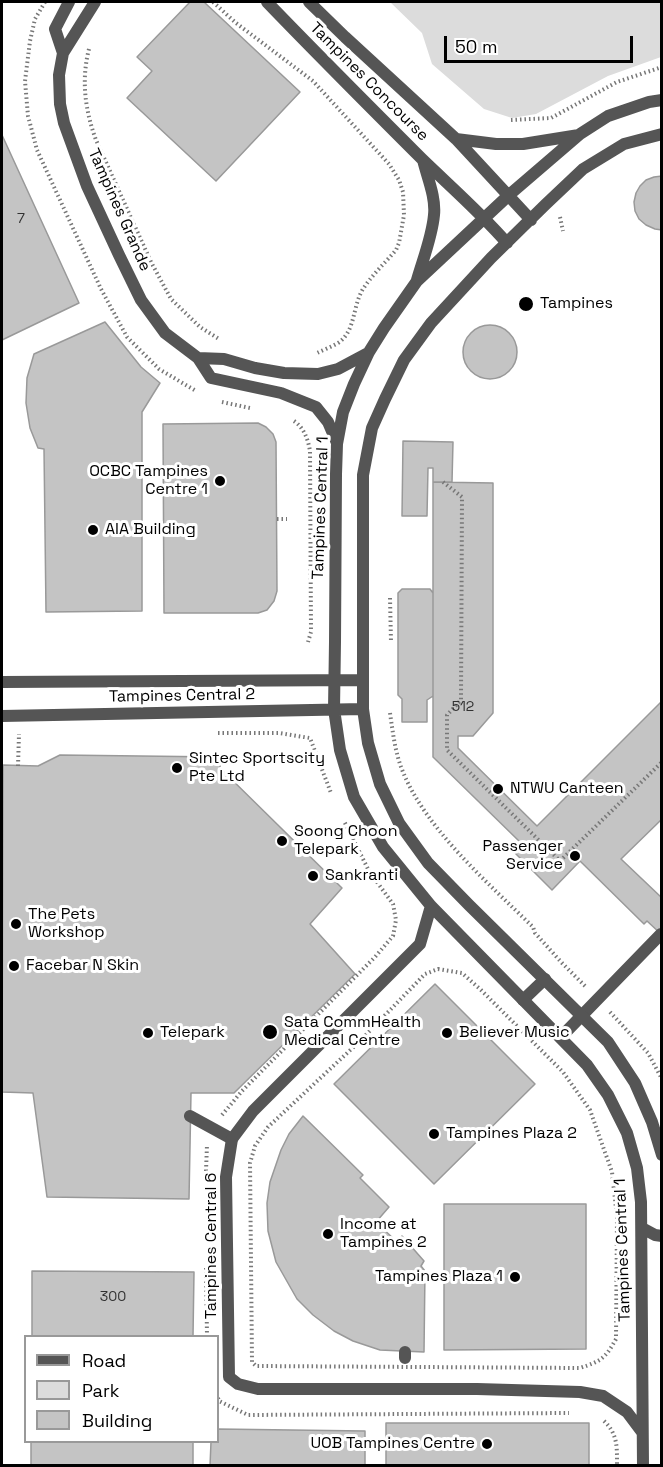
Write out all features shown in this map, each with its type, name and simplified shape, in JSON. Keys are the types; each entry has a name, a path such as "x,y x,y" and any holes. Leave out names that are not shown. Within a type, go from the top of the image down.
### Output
{"street":[{"name":"Tampines Grande","path":"63,53 55,29 69,2"},
{"name":"Tampines Grande","path":"95,2 63,53 59,75 60,104 64,123 87,186 141,300 165,333 198,358 211,378 281,393 316,407 328,422 337,444"},
{"name":"Tampines Concourse","path":"267,2 485,218 507,243"},
{"name":"Tampines Concourse","path":"309,2 456,139 531,219"},
{"name":"Tampines Central 1","path":"643,1466 642,1228 637,1168 627,1133 608,1095 587,1065 430,906 383,847 354,797 340,750 334,709 336,486 337,444 343,412 369,352 417,281 509,195 580,134 609,116 649,102 662,100"},
{"name":"Tampines Concourse","path":"456,139 496,144 523,144 580,134"},
{"path":"662,134 624,144 583,170 531,219 431,322 404,360 372,428 363,475 363,709 368,742 380,784 399,823 428,863 608,1042 634,1083 652,1122 662,1155"},
{"name":"Tampines Concourse","path":"417,281 434,214 423,159"},
{"path":"198,358 224,359 284,374 318,374 338,369 369,352"},
{"name":"Tampines Central 2","path":"2,682 363,680"},
{"name":"Tampines Central 2","path":"2,716 363,709"},
{"name":"Tampines Central 6","path":"430,906 420,944 253,1111 232,1139 226,1177 229,1377 238,1384 258,1389 477,1389 580,1392 603,1396 627,1412 642,1432"},
{"path":"561,1037 661,934"},
{"path":"523,999 545,979"},
{"path":"190,1116 232,1139"},
{"path":"642,1228 662,1236"}],"path":[{"path":"213,2 236,24 313,81 388,164 399,180 403,192 404,215 399,243 358,298 350,330 337,344 315,354 309,354"},
{"path":"90,46 84,91 90,124 96,140 151,262 171,299 200,327 221,340"},
{"path":"511,120 551,118 617,82 662,67"},
{"path":"563,231 560,218 565,212"},
{"path":"443,482 462,497 461,700 447,715 447,750 560,861 662,762"},
{"path":"277,519 287,519"},
{"path":"390,598 391,642"},
{"path":"390,713 395,747 403,772 419,804 453,846 532,927 555,956 648,1053 662,1079"},
{"path":"208,733 279,733 310,738 334,799"},
{"path":"10,735 19,734 18,765"},
{"path":"343,820 369,871 393,904 396,920 393,936 375,957"},
{"path":"438,969 462,973 563,1072 590,1110 612,1172 617,1218 616,1340 608,1354 597,1362 580,1368 256,1366 252,1362 250,1163 255,1146 268,1127 360,1041 425,974 438,969"},
{"path":"219,1401 248,1415 580,1412"},
{"path":"600,1418 610,1427 617,1440 617,1466"}],"green space":[{"path":"390,2 661,2 661,57 608,76 536,114 512,118 484,109 432,64 422,33"}],"building":[{"path":"190,2 204,2 300,92 216,181 127,98 152,71 137,57"},
{"path":"2,135 79,303 2,340"},
{"path":"662,176 662,230 646,225 639,219 634,202 636,193 646,180"},
{"name":"AIA Building","path":"105,322 141,367 160,383 142,412 142,611 46,612 44,449 38,448 30,428 26,403 27,378 34,354"},
{"path":"490,325 500,327 509,333 515,342 517,352 515,362 509,371 500,377 490,379 480,377 471,371 465,362 463,352 465,342 471,333 480,327"},
{"name":"OCBC Tampines Centre 1","path":"258,423 273,434 276,442 277,591 274,601 267,610 258,613 164,613 163,424"},
{"path":"403,441 453,442 452,482 433,482 433,468 428,468 427,516 402,516"},
{"path":"433,482 493,483 493,713 473,736 458,736 458,748 537,826 662,701 662,819 621,859 662,898 662,935 647,921 644,924 580,861 552,890 513,851 521,843 433,757"},
{"path":"402,589 430,589 433,593 433,696 427,700 427,722 402,722 402,699 398,695 398,593"},
{"name":"Telepark","path":"60,755 220,757 220,768 342,888 310,924 355,974 234,1093 191,1093 189,1199 47,1197 33,1093 2,1092 3,765 38,766"},
{"name":"Tampines Plaza 2","path":"435,984 535,1084 434,1184 334,1084"},
{"name":"Income at Tampines 2","path":"303,1116 363,1175 360,1178 389,1207 376,1222 397,1242 402,1236 424,1261 421,1266 425,1271 424,1352 380,1350 353,1341 334,1331 297,1299 276,1262 268,1231 267,1203 270,1182 289,1134"},
{"name":"Tampines Plaza 1","path":"444,1204 586,1204 586,1349 444,1350"},
{"path":"32,1271 194,1272 193,1335 32,1335"},
{"name":"UOB Tampines Centre","path":"386,1423 589,1423 589,1466 386,1466"},
{"path":"219,1429 365,1431 365,1466 210,1466 211,1443 219,1443"},
{"path":"31,1443 193,1443 193,1466 31,1466"}],"place":[{"name":"Tampines","path":"526,304"},
{"name":"OCBC Tampines Centre 1","path":"220,481"},
{"name":"AIA Building","path":"93,530"},
{"name":"Sintec Sportscity Pte Ltd","path":"177,768"},
{"name":"NTWU Canteen","path":"498,789"},
{"name":"Soong Choon Telepark","path":"282,841"},
{"name":"Passenger Service","path":"575,856"},
{"name":"Sankranti","path":"313,876"},
{"name":"The Pets Workshop","path":"16,924"},
{"name":"Facebar N Skin","path":"14,966"},
{"name":"Sata CommHealth Medical Centre","path":"270,1032"},
{"name":"Telepark","path":"148,1033"},
{"name":"Believer Music","path":"447,1033"},
{"name":"Tampines Plaza 2","path":"434,1134"},
{"name":"Income at Tampines 2","path":"328,1234"},
{"name":"Tampines Plaza 1","path":"515,1277"},
{"name":"UOB Tampines Centre","path":"487,1444"}]}
